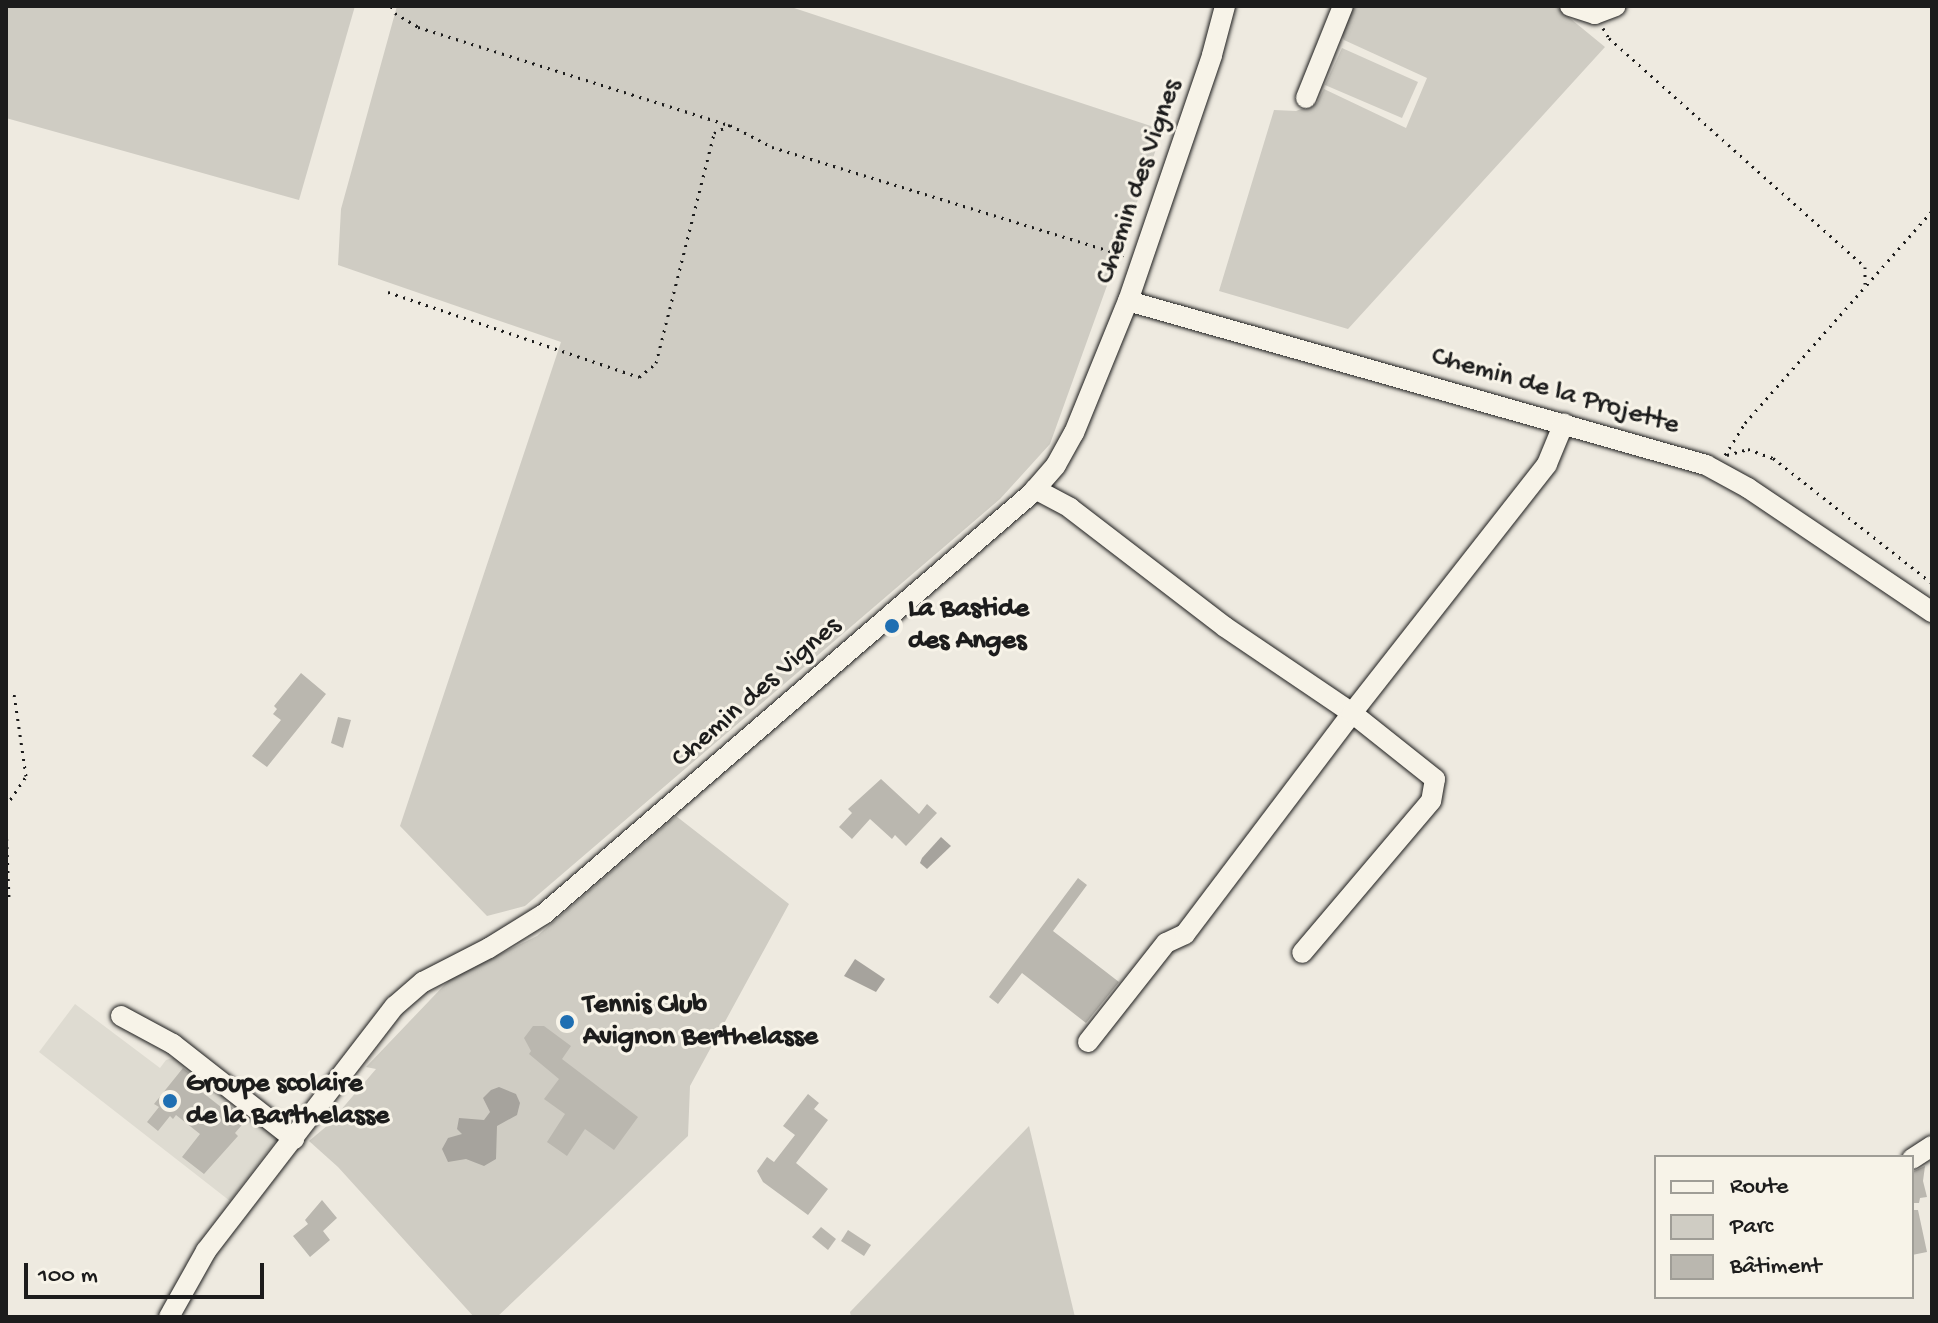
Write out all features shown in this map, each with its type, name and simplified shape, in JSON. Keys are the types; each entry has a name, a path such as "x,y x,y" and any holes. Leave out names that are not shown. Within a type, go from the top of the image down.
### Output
{"street":[{"name":"Chemin des Vignes","path":"169,1317 206,1251 395,1006 423,982 489,948 544,914 1035,489 1056,465 1074,433 1128,301 1212,55 1225,6"},
{"path":"1306,98 1343,6"},
{"path":"1570,6 1595,14 1616,6"},
{"name":"Chemin de la Projette","path":"1128,301 1564,423 1720,463 1932,612"},
{"path":"1088,1042 1166,943 1185,934 1352,713 1547,464 1564,423"},
{"path":"1035,489 1070,508 1225,627 1352,713 1431,774 1436,784 1435,793 1302,953"},
{"path":"121,1016 173,1044 294,1139"},
{"path":"1914,1158 1932,1146"}],"path":[{"path":"391,6 395,13 418,27 730,125 772,147 1143,260"},
{"path":"1595,14 1609,38 1865,267 1865,284"},
{"path":"388,292 639,377 656,363 714,133 730,125"},
{"path":"1720,463 1745,423 1932,211"},
{"path":"1720,463 1748,449 1773,458 1932,583"},
{"path":"6,806 26,776 14,694"},
{"path":"6,823 9,898"}],"shaded area":[{"path":"941,837 951,846 927,869 920,863 922,858"},
{"path":"855,959 885,979 876,992 844,976"},
{"name":"Groupe scolaire de la Barthelasse","path":"75,1004 160,1068 166,1060 176,1057 281,1134 230,1201 39,1052"},
{"path":"499,1087 516,1094 520,1103 517,1115 497,1126 496,1159 484,1166 466,1159 448,1162 442,1149 448,1138 462,1134 457,1129 459,1118 484,1120 490,1112 483,1098"}],"green space":[{"path":"6,6 355,6 299,200 6,118"},
{"path":"397,6 788,6 1163,130 1050,444 1000,499 525,906 487,916 400,826 561,342 338,265 341,209"},
{"path":"1351,6 1555,6 1605,47 1348,329 1219,291 1274,110 1296,111 1317,103 1324,89 1406,128 1427,78 1344,40 1340,31"},
{"path":"1342,48 1418,82 1402,118 1325,85"},
{"name":"Tennis Club Avignon Berthelasse","path":"676,816 789,904 690,1086 688,1136 497,1317 474,1317 338,1167 309,1141 328,1125 376,1069 366,1067 451,978 537,936"},
{"path":"1029,1126 1075,1317 851,1317 850,1312"}],"building":[{"path":"301,673 326,694 267,767 252,756 281,720 273,714 277,709 274,706"},
{"path":"338,717 351,720 343,748 331,743"},
{"path":"881,779 919,814 927,804 937,813 906,846 895,835 892,839 870,819 852,839 839,827 852,813 848,809"},
{"path":"1078,878 1087,885 1053,931 1119,982 1086,1023 1022,973 998,1004 989,997"},
{"path":"533,1026 544,1026 571,1046 562,1059 638,1117 614,1150 585,1129 567,1156 547,1142 565,1114 544,1099 559,1079 529,1054 531,1051 524,1038"},
{"path":"183,1068 197,1079 193,1085 221,1107 225,1102 247,1119 235,1133 238,1136 204,1174 182,1157 200,1134 176,1115 173,1119 170,1116 158,1131 147,1122 159,1107 154,1104"},
{"path":"808,1094 819,1103 814,1109 828,1120 796,1163 828,1189 808,1215 763,1182 757,1171 767,1157 774,1162 795,1135 783,1126"},
{"path":"1925,1166 1923,1181 1927,1197 1920,1198 1919,1203 1914,1203 1914,1171"},
{"path":"322,1200 337,1218 323,1231 330,1240 310,1257 293,1236 308,1224 305,1220"},
{"path":"1914,1210 1918,1210 1927,1252 1914,1255"},
{"path":"821,1227 836,1239 828,1250 812,1237"},
{"path":"848,1230 871,1245 864,1256 841,1241"}],"place":[{"name":"La Bastide des Anges","path":"892,626"},
{"name":"Tennis Club Avignon Berthelasse","path":"567,1022"},
{"name":"Groupe scolaire de la Barthelasse","path":"170,1101"}]}
